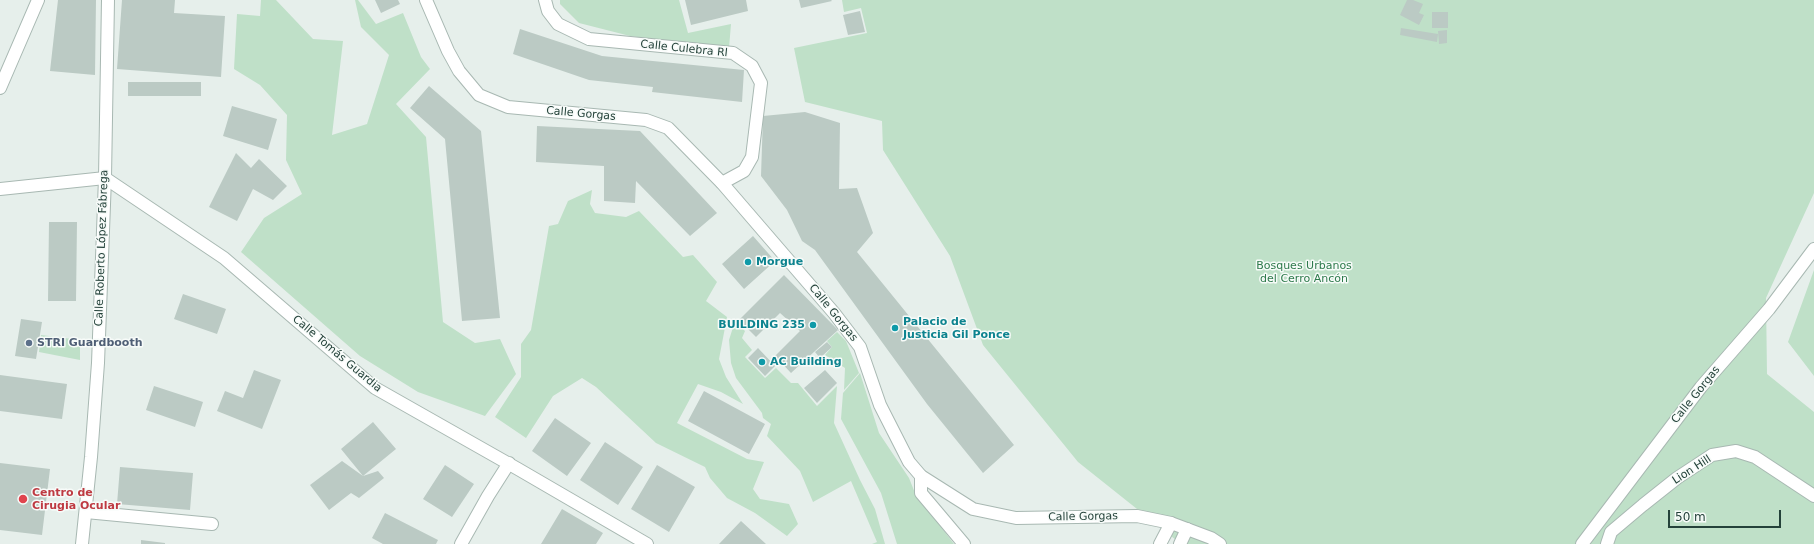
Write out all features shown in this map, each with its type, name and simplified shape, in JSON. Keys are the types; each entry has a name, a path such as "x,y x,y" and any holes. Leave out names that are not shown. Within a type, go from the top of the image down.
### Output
{"street":[{"path":"0,88 38,0"},
{"name":"Calle Roberto López Fábrega","path":"82,544 98,362 105,178 108,0"},
{"name":"Calle Gorgas","path":"426,0 448,51 459,71 479,95 508,107 646,120 668,128 722,183 834,313 860,347 880,405 909,462 922,476 973,509 1016,518 1137,516 1171,523 1211,538 1220,544"},
{"name":"Calle Culebra Rl","path":"545,0 548,11 558,24 588,39 733,53 752,66 761,83 752,157 744,170 722,183"},
{"path":"0,189 105,178"},
{"name":"Calle Tomás Guardia","path":"105,178 224,258 375,388 509,464 640,542"},
{"name":"Calle Gorgas","path":"1582,544 1701,387 1769,309 1814,249"},
{"name":"Lion Hill","path":"1607,544 1611,532 1677,478 1712,455 1736,451 1755,457 1814,496"},
{"path":"461,544 488,496 509,464"},
{"path":"922,476 920,493 964,544"},
{"path":"86,512 212,524"},
{"path":"1160,544 1171,523"},
{"path":"1180,544 1187,529"}],"green space":[{"path":"261,0 276,0 313,39 343,41 332,135 367,124 389,55 361,27 355,0 358,0 376,24 403,13 421,57 430,69 396,104 426,137 443,322 475,343 500,339 516,374 485,416 418,392 360,356 241,252 264,218 302,194 286,160 287,115 260,85 234,69 237,14 260,16"},
{"path":"560,0 679,0 688,33 731,24 729,48 630,36 579,23 560,4"},
{"name":"Bosques Urbanos del Cerro Ancón","path":"842,0 1814,0 1814,193 1766,298 1767,374 1814,412 1814,544 1181,544 1078,462 983,345 950,256 883,150 882,121 805,102 794,48 867,33 861,8 844,12"},
{"path":"592,190 590,204 595,213 626,217 639,211 683,257 693,255 717,282 706,301 727,317 719,359 726,377 743,404 721,392 698,384 677,423 747,459 764,462 753,489 760,499 789,504 798,524 787,536 755,513 727,498 710,478 705,467 656,443 596,387 582,378 553,396 526,438 495,417 521,377 521,344 531,330 549,226 558,224 568,201"},
{"path":"1814,270 1814,376 1788,342"},
{"path":"735,321 745,331 742,338 752,350 745,357 765,378 776,368 791,383 798,383 817,406 837,386 834,423 875,509 885,544 872,544 877,542 851,481 813,502 800,471 767,436 771,424 763,418 762,413 736,378 731,363 729,340"},
{"path":"837,332 846,341 859,373 844,390 845,368 825,355 832,347 827,341"},
{"path":"41,335 80,340 80,360 39,352"},
{"path":"860,373 879,433 909,478 915,493 954,544 897,544 881,493 841,419 843,393"}],"building":[{"path":"58,0 96,0 95,75 50,71"},
{"path":"122,0 175,0 174,13 225,16 221,77 117,69"},
{"path":"375,0 398,0 400,4 381,13"},
{"path":"685,0 746,0 748,11 691,25"},
{"path":"799,0 831,0 832,1 801,8"},
{"path":"1407,0 1413,0 1423,4 1419,13 1424,15 1419,25 1400,15"},
{"path":"860,11 865,32 848,35 843,15"},
{"path":"1432,12 1448,12 1448,28 1432,28"},
{"path":"1401,28 1438,34 1437,42 1400,35"},
{"path":"520,29 602,56 744,70 742,102 652,92 653,87 589,80 513,54"},
{"path":"1447,30 1447,43 1439,44 1438,31"},
{"path":"128,82 201,82 201,96 128,96"},
{"path":"429,86 481,131 500,318 462,321 445,139 410,108"},
{"path":"232,106 277,119 268,150 223,136"},
{"name":"Palacio de Justicia Gil Ponce","path":"805,112 840,123 839,189 857,188 873,233 857,252 1014,445 983,473 927,404 815,250 802,241 787,210 761,176 763,116"},
{"path":"537,126 640,131 717,213 690,236 636,181 635,203 604,201 604,166 536,162"},
{"path":"236,153 251,168 259,159 287,186 273,200 253,189 237,221 209,207"},
{"path":"49,222 77,222 76,301 48,301"},
{"name":"Morgue","path":"753,236 775,261 744,289 722,264"},
{"name":"BUILDING 235","path":"784,275 838,330 791,373 775,356 800,331 780,313 756,337 739,320"},
{"path":"183,294 226,309 217,334 174,319"},
{"path":"21,319 42,322 36,359 15,356"},
{"path":"827,342 832,347 820,358 815,352"},
{"name":"AC Building","path":"758,348 775,366 765,376 748,358"},
{"path":"254,370 281,380 262,429 217,411 225,391 243,398"},
{"path":"825,370 837,383 817,403 804,388"},
{"path":"0,375 67,384 62,419 0,411"},
{"path":"154,386 203,402 195,427 146,410"},
{"path":"704,391 765,424 749,454 688,421"},
{"path":"555,418 591,443 567,476 532,451"},
{"path":"373,422 396,449 363,476 341,449"},
{"path":"605,442 643,467 618,505 580,480"},
{"path":"342,461 363,476 378,471 384,478 359,498 351,493 329,510 310,485"},
{"name":"Centro de Cirugia Ocular","path":"0,463 50,469 42,535 0,530"},
{"path":"445,465 474,484 452,517 423,499"},
{"path":"657,465 695,487 669,532 631,509"},
{"path":"120,467 193,473 190,510 117,504"},
{"path":"562,509 603,533 596,544 541,544"},
{"path":"385,513 438,540 436,544 383,544 372,538"},
{"path":"741,521 766,544 719,544"},
{"path":"141,540 165,543 165,544 141,544"}],"place":[{"name":"Morgue","path":"748,262"},
{"name":"BUILDING 235","path":"813,325"},
{"name":"Palacio de Justicia Gil Ponce","path":"895,328"},
{"name":"STRI Guardbooth","path":"29,343"},
{"name":"AC Building","path":"762,362"},
{"name":"Centro de Cirugia Ocular","path":"23,499"}]}
